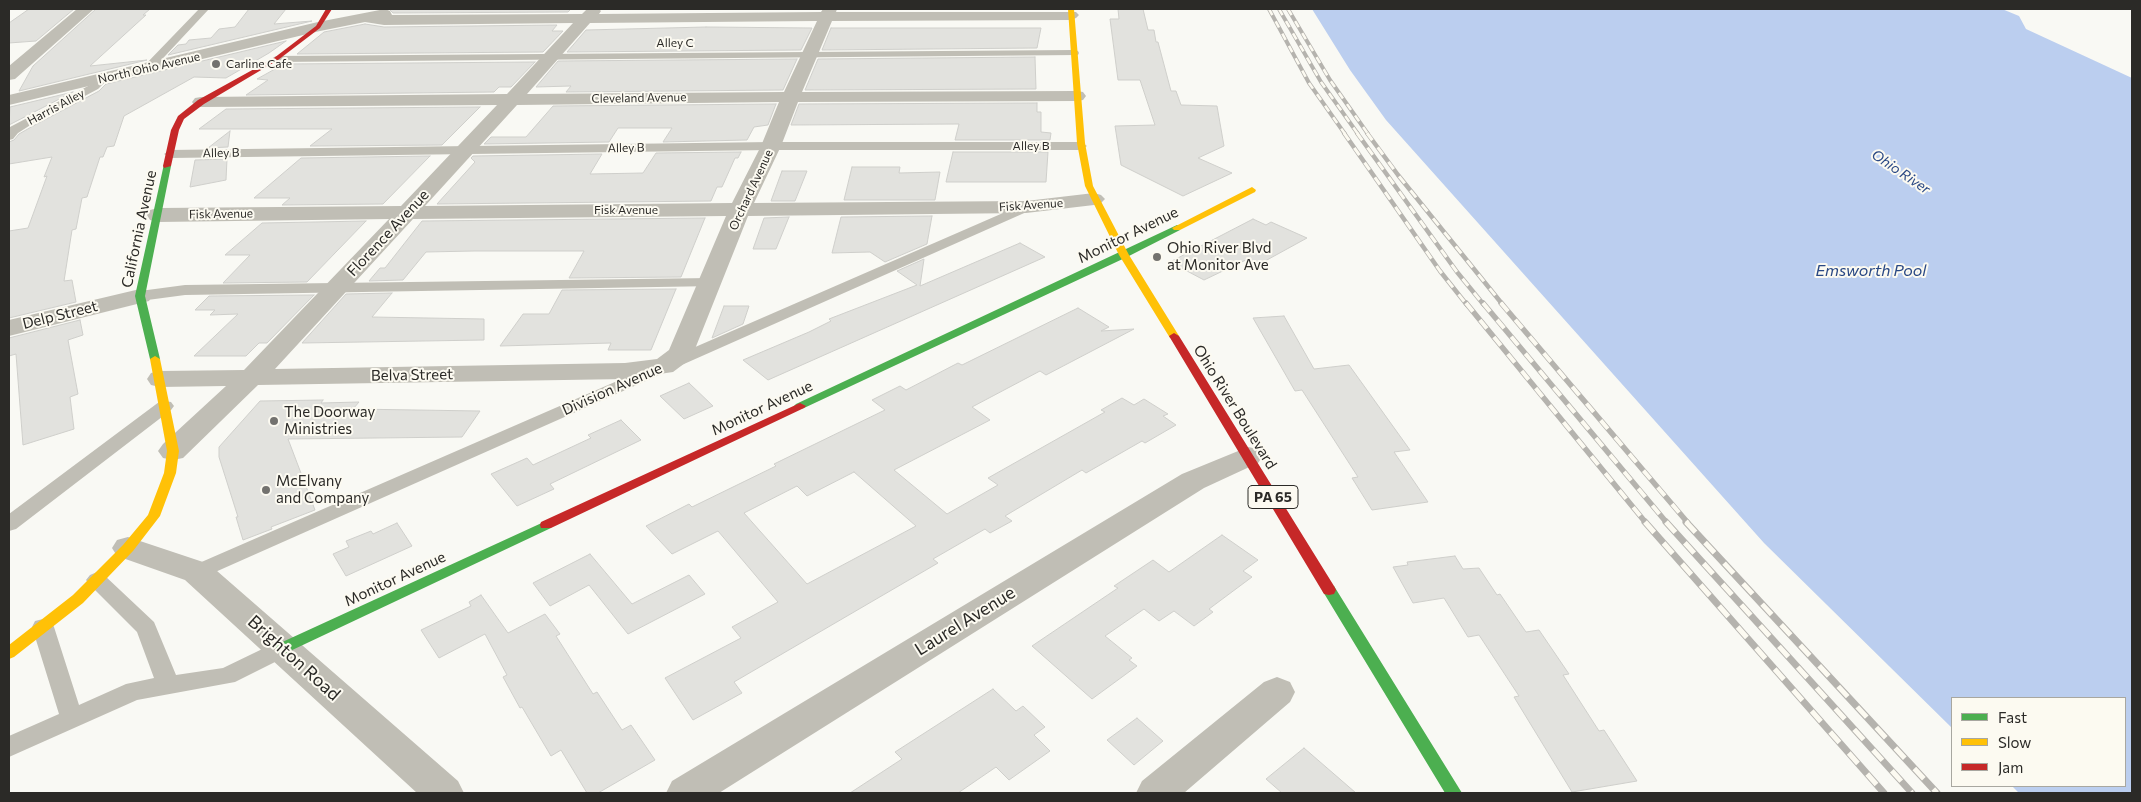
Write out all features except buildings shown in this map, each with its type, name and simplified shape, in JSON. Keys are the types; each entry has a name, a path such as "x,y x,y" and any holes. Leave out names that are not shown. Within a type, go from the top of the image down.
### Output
{"main road":[{"name":"California Avenue","path":"128,548 154,516 170,472 173,451 160,379 140,296 174,130 181,118 201,102 276,59 318,27 330,9"},
{"name":"Ohio River Boulevard","path":"1071,12 1081,146 1094,199 1124,255 1454,793"},
{"name":"Monitor Avenue","path":"283,648 1124,255 1252,190"},
{"path":"9,653 78,599 128,548"}],"street":[{"path":"9,75 86,9"},
{"path":"366,18 409,9"},
{"path":"366,18 384,20 589,14 1071,12"},
{"name":"Orchard Avenue","path":"664,366 680,354 740,209 771,146 828,13"},
{"name":"Florence Avenue","path":"173,451 252,377 466,150 589,14"},
{"name":"North Ohio Avenue","path":"9,100 278,38 318,27 366,18"},
{"name":"Cleveland Avenue","path":"201,102 791,96 1077,96"},
{"name":"Fisk Avenue","path":"158,215 408,211 1026,207 1094,199"},
{"name":"Delp Street","path":"9,328 140,296"},
{"name":"Belva Street","path":"160,379 624,371 664,366"},
{"name":"Laurel Avenue","path":"686,793 1194,481 1248,456"},
{"name":"Brighton Road","path":"128,548 197,572 283,648 431,790"},
{"path":"1156,793 1277,692"}],"lane":[{"path":"148,68 204,9"},
{"name":"Alley C","path":"276,59 1074,53"},
{"name":"Harris Alley","path":"9,136 28,121 94,87 103,78"},
{"name":"Alley B","path":"170,154 771,146 1081,146"},
{"name":"Division Avenue","path":"197,572 1026,207"},
{"path":"140,296 185,290 710,283"},
{"path":"9,524 165,406"},
{"path":"97,580 146,628 169,686"},
{"path":"43,627 72,719"},
{"path":"9,748 134,692 227,676 283,648"}],"water":[{"name":"Emsworth Pool","path":"1312,9 2002,9 2019,16 2026,29 2132,78 2132,793 2019,793 2013,787 2126,787 2126,697 1951,697 1951,727 1764,543 1386,120 1350,70"}],"railway":[{"path":"1269,9 1309,83 1345,134"},
{"path":"1279,9 1321,82 1358,134"},
{"path":"1288,9 1330,80 1368,134"},
{"path":"1344,133 1440,271 1467,305"},
{"path":"1357,133 1457,272 1484,305"},
{"path":"1367,133 1398,175 1503,305"},
{"path":"1466,303 1646,523"},
{"path":"1483,303 1667,523"},
{"path":"1501,303 1688,523"},
{"path":"1645,522 1884,793"},
{"path":"1666,522 1912,793"},
{"path":"1686,522 1937,793"}],"traffic: fast":[{"path":"155,359 140,296 167,166"},
{"path":"800,406 1124,255 1177,228"},
{"path":"283,648 546,525"},
{"path":"1329,590 1454,793"}],"traffic: slow":[{"path":"1071,9 1081,143 1089,186 1124,255 1174,336"},
{"path":"1177,228 1252,190"},
{"path":"9,653 78,599 128,548 154,516 170,473 173,451 155,359"}],"traffic: jam":[{"path":"167,166 175,130 181,118 201,102 276,59 318,27 329,9"},
{"path":"1174,336 1329,590"},
{"path":"546,525 800,406"}],"place":[{"name":"Carline Cafe","path":"216,64"},
{"name":"Ohio River Blvd at Monitor Ave","path":"1157,257"},
{"name":"The Doorway Ministries","path":"274,421"},
{"name":"McElvany and Company","path":"266,490"}],"water label":[{"name":"Ohio River","path":"1901,172"}]}
